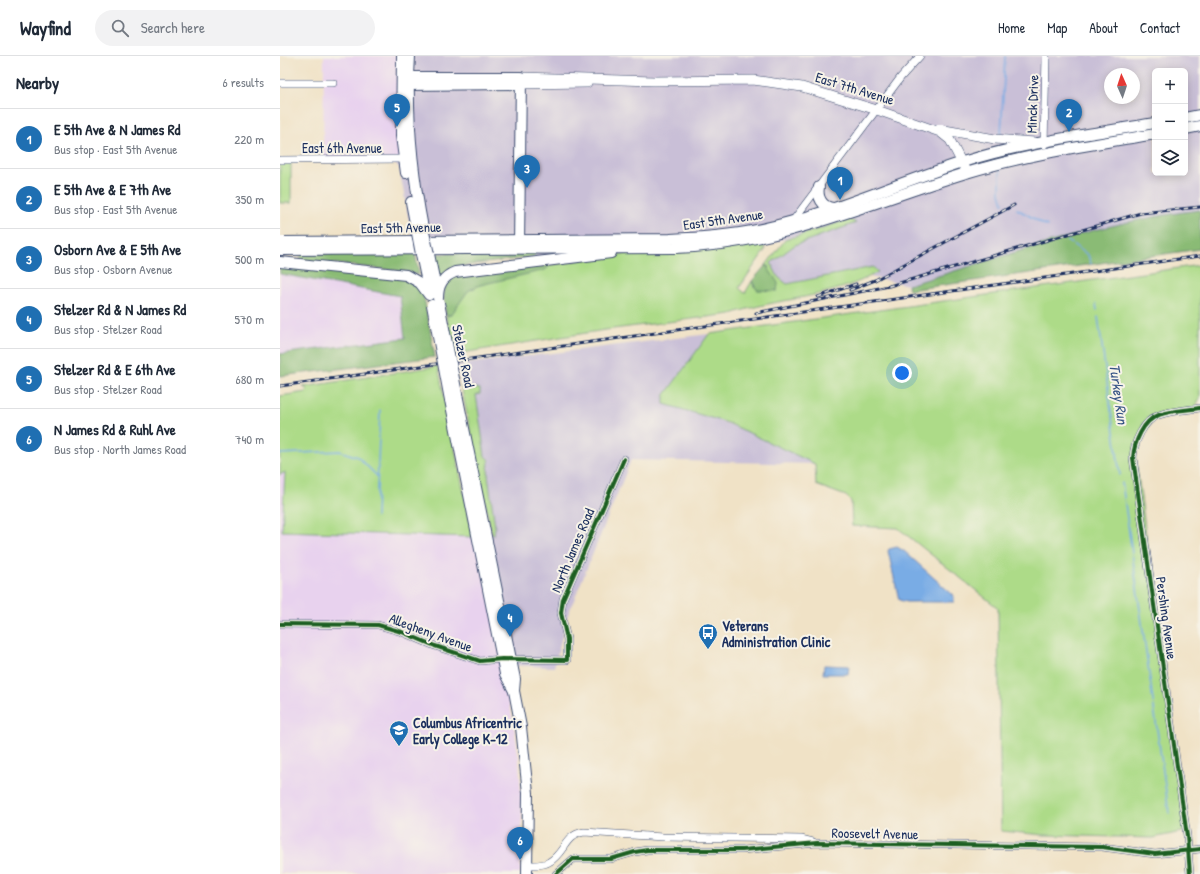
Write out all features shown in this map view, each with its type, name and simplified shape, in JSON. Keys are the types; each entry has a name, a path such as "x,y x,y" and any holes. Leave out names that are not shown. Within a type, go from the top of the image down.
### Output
{"main road":[{"path":"407,57 411,66 416,71 426,76 441,77"},
{"name":"Stelzer Road","path":"407,57 401,136 404,159 420,228 507,659"},
{"name":"East 7th Avenue","path":"405,81 441,77 521,81"},
{"name":"East 7th Avenue","path":"405,81 521,81"},
{"name":"Stelzer Road","path":"405,81 410,153 420,228"},
{"path":"519,244 521,81"},
{"path":"1188,117 1200,115"},
{"name":"East 5th Avenue","path":"280,242 519,244 675,248 742,241 783,233 847,214 919,188 1045,148 1152,124"},
{"path":"1188,128 1200,126"},
{"name":"East 5th Avenue","path":"280,250 692,238 756,230 793,221 833,208 961,162 1045,148 1152,134"},
{"path":"819,187 819,196 822,201 827,207 833,208"},
{"path":"280,262 404,275 420,283 434,300 440,284 446,277 455,272 606,254 675,248"},
{"path":"507,659 515,679 514,691 521,727 528,794 527,869"}],"street":[{"path":"783,233 901,77 920,56"},
{"name":"Minck Drive","path":"1045,148 1046,56"},
{"name":"East 7th Avenue","path":"521,81 753,80 776,82 815,90 926,126 973,136 1045,148"},
{"path":"280,83 333,83"},
{"name":"East 7th Avenue","path":"926,126 948,138 967,173"},
{"name":"East 6th Avenue","path":"280,160 404,159"},
{"name":"Pershing Avenue","path":"1190,874 1187,836 1133,458 1136,441 1154,417 1162,414 1200,408"},
{"name":"North James Road","path":"507,659 567,660 567,639 561,612 563,599 624,459"},
{"name":"Allegheny Avenue","path":"280,624 378,625 402,632 435,646 480,661 507,659"},
{"name":"Roosevelt Avenue","path":"527,869 548,863 554,858 572,835 584,832 663,837 801,840 817,843"},
{"name":"Roosevelt Avenue","path":"556,874 573,859 612,859 647,850 742,850 817,843 1102,846 1155,854 1200,849"}],"shaded area":[{"path":"324,56 407,56 407,163 323,162"},
{"path":"407,56 1200,56 1200,210 1142,219 1088,232 908,285 870,277 878,272 873,267 787,284 778,277 771,263 795,245 855,223 851,220 764,245 759,242 536,264 533,257 536,254 412,237 399,167 395,164 407,163"},
{"path":"280,274 401,296 405,338 280,354"},
{"path":"709,334 664,396 710,417 755,434 816,464 631,460 567,617 554,667 508,665 482,536 494,534 495,527 488,475 489,460 485,456 476,395 480,394 480,389 461,386 456,365"},
{"name":"Columbus Africentric Early College K-12","path":"285,471 283,531 482,536 502,666 519,758 522,813 520,874 280,873 280,475"}],"green space":[{"path":"280,162 291,162 291,203 280,203"},
{"path":"1200,210 1200,249 909,290 908,285 1052,242 1126,223"},
{"path":"851,220 856,223 795,245 771,263 778,277 787,284 873,267 878,272 843,288 749,308 731,314 605,330 455,354 446,316 451,315 467,291 480,285 551,265 609,255 759,242 764,245 765,250 739,288 745,293 752,281 754,287 769,267 766,265 785,240"},
{"path":"534,252 536,254 533,257 453,267 440,277 438,276 434,254"},
{"path":"415,253 418,275 409,272 302,260 300,258 302,254"},
{"path":"280,265 402,278 419,287 424,297 435,357 280,376 280,354 405,338 400,296 280,274"},
{"path":"551,265 545,270 480,285 468,291 451,315 446,315 444,298 445,288 451,279 457,276"},
{"path":"766,265 778,283 777,291 757,290 752,281"},
{"path":"1200,265 1200,398 1194,409 1154,417 1134,446 1186,831 1153,838 1044,835 1001,831 998,608 898,528 852,526 851,501 846,496 816,485 815,464 728,423 664,404 664,396 709,334"},
{"path":"438,366 473,537 282,531 285,472 280,475 280,396 306,392 307,389 303,387"},
{"path":"461,386 480,389 480,394 476,395 485,456 489,460 488,475 495,527 494,534 492,535"}],"water":[{"path":"897,547 904,551 954,596 954,602 906,602 899,600 888,551 889,549"},
{"path":"824,665 849,666 848,674 823,674"}],"waterway":[{"name":"Turkey Run","path":"1001,135 1005,56"},
{"name":"Turkey Run","path":"1000,169 1000,193 1003,203"},
{"name":"Turkey Run","path":"1017,209 1047,226"},
{"name":"Turkey Run","path":"1068,241 1088,255 1091,264"},
{"name":"Turkey Run","path":"1096,304 1097,310"},
{"name":"Turkey Run","path":"1098,317 1120,475"},
{"path":"376,517 380,410"},
{"path":"280,454 340,451 358,457 377,476"},
{"name":"Turkey Run","path":"1122,483 1169,813"}],"railway":[{"path":"850,290 875,280 1014,205"},
{"path":"756,313 889,286 1141,213 1200,207"},
{"path":"280,386 1200,256"},
{"path":"818,297 856,284"}],"cycle path":[{"path":"1190,874 1187,836 1133,458 1137,439 1144,427 1153,418 1169,412 1200,408"},
{"path":"280,624 378,625 402,632 435,646 480,661 502,659 567,660 567,639 561,613 563,599 624,459"},
{"path":"556,874 573,859 611,859 647,850 742,850 817,843 1102,847 1155,854 1200,849"}],"place":[{"name":"Stelzer Rd & E 6th Ave","path":"397,127"},
{"name":"E 5th Ave & E 7th Ave","path":"1069,132"},
{"name":"Osborn Ave & E 5th Ave","path":"527,188"},
{"name":"E 5th Ave & N James Rd","path":"840,200"},
{"name":"Stelzer Rd & N James Rd","path":"510,637"},
{"name":"Veterans Administration Clinic","path":"708,650"},
{"name":"Columbus Africentric Early College K-12","path":"399,747"},
{"name":"N James Rd & Ruhl Ave","path":"520,860"}]}
